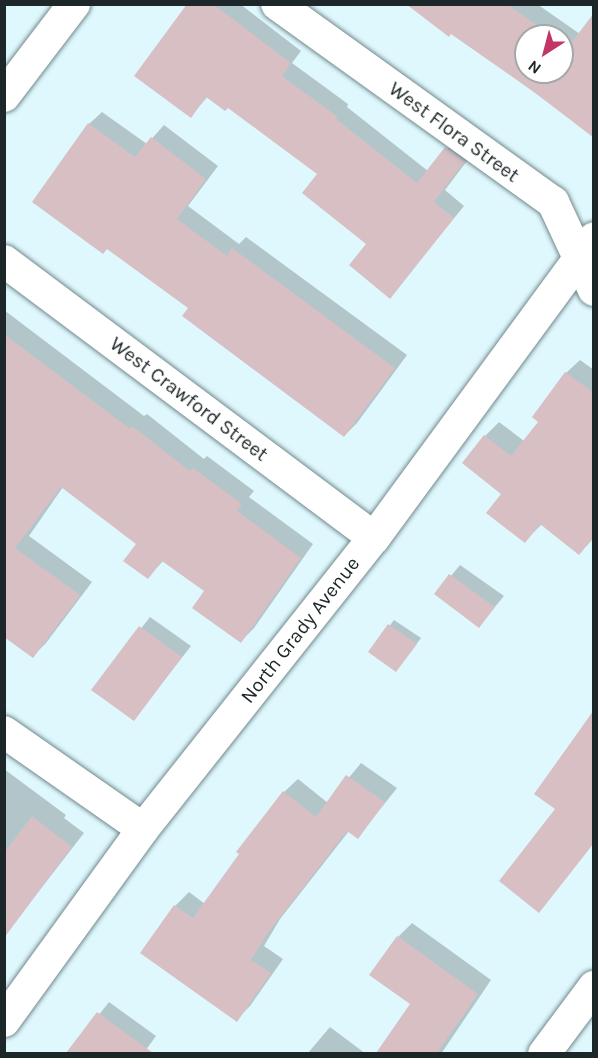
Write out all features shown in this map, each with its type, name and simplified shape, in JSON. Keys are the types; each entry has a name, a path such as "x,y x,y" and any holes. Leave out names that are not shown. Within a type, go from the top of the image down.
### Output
{"street":[{"path":"4,96 74,4"},
{"name":"West Flora Street","path":"277,4 553,202 585,249 594,290"},
{"name":"North Grady Avenue","path":"4,1021 142,829 374,538 585,249"},
{"name":"West Crawford Street","path":"4,261 374,538"},
{"path":"4,732 142,829"},
{"path":"544,1053 594,987"}],"building":[{"path":"187,4 213,4 291,63 282,76 338,117 336,119 417,183 445,147 465,161 434,202 454,218 390,299 349,265 366,244 302,193 317,174 228,108 225,111 206,97 191,118 134,76"},
{"path":"406,4 507,4 535,24 514,24 514,78 451,34 449,37"},
{"path":"594,13 594,138 523,84 574,84 574,39"},
{"path":"88,123 135,157 151,137 206,179 177,219 227,256 232,248 395,368 344,437 182,316 188,308 107,249 103,254 32,202"},
{"path":"4,334 130,429 132,426 190,471 193,468 242,504 237,511 301,558 241,643 192,608 204,591 162,561 148,579 123,561 136,544 61,487 15,548 80,595 33,658 4,637"},
{"path":"565,372 594,393 594,537 579,555 540,524 525,543 486,513 501,494 462,463 484,435 511,456 538,422 532,417"},
{"path":"449,574 495,607 479,628 434,594"},
{"path":"388,624 417,644 396,672 368,652"},
{"path":"139,626 182,657 134,721 91,690"},
{"path":"594,710 594,843 539,913 499,881 555,809 534,794"},
{"path":"346,775 385,802 358,839 347,831 267,934 251,960 271,973 237,1022 140,953 174,905 193,918 239,854 236,852 283,791 316,817"},
{"path":"32,816 72,847 4,938 4,853"},
{"path":"397,936 478,994 437,1053 376,1053 410,1004 369,975"},
{"path":"97,1012 153,1053 66,1053"}]}
